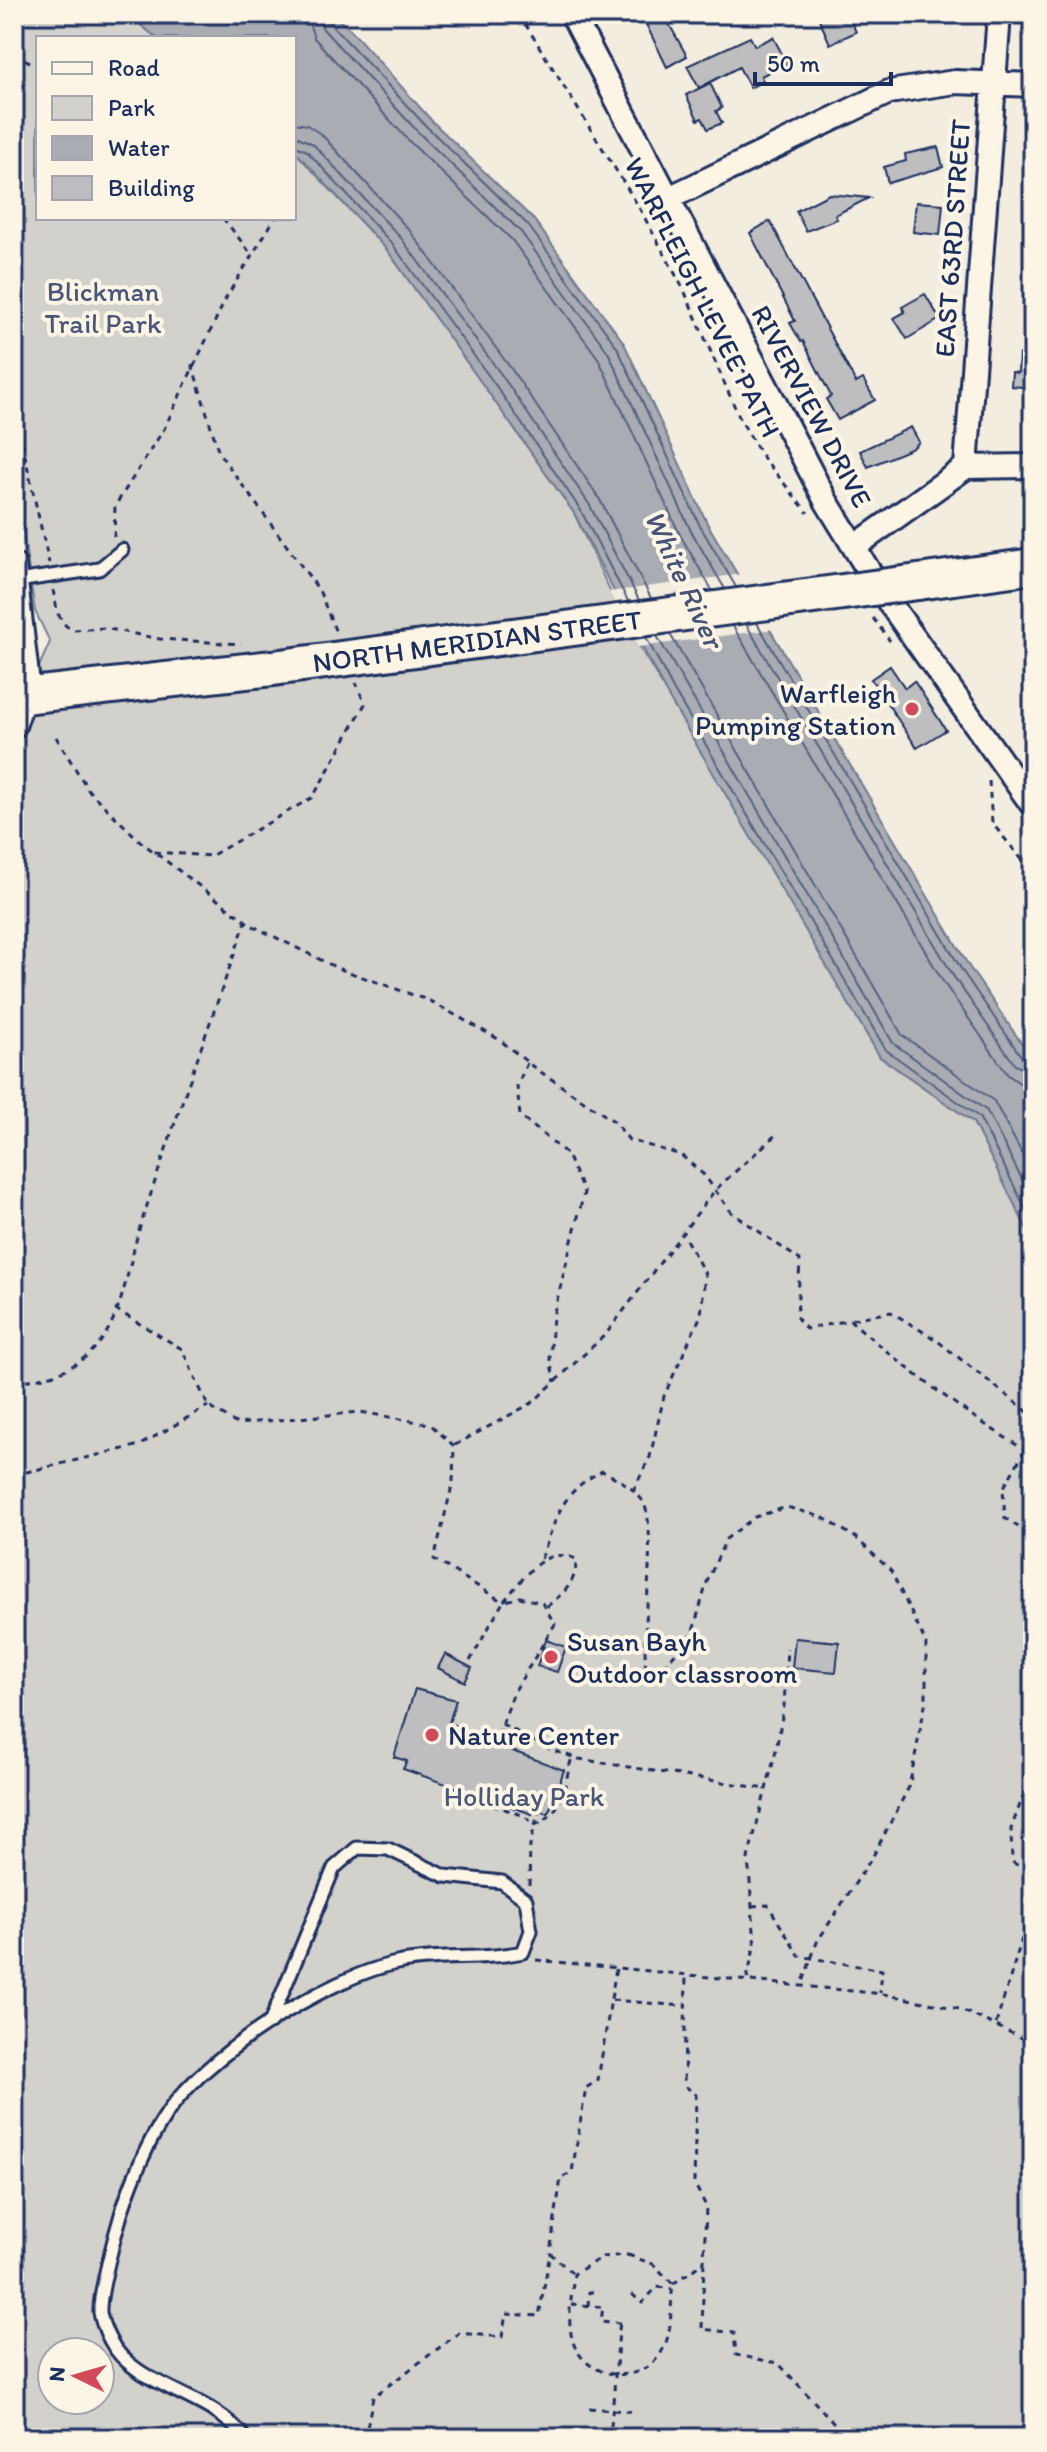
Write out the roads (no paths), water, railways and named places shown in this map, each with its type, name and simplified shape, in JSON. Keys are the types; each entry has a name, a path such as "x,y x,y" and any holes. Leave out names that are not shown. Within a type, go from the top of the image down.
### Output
{"main road":[{"name":"NORTH MERIDIAN STREET","path":"18,706 263,656 918,582 1033,566"}],"street":[{"name":"RIVERVIEW DRIVE","path":"572,14 810,470 854,547 1033,806"},
{"name":"EAST 63RD STREET","path":"966,467 999,14"},
{"path":"669,198 889,92 933,83 1033,85"},
{"path":"854,547 966,467 1033,466"},
{"path":"15,573 27,651 18,706"}],"lane":[{"path":"15,573 99,569 122,550"},
{"path":"245,2438 236,2426 198,2399 128,2364 110,2341 100,2312 118,2223 139,2163 165,2115 209,2068 270,2023 371,1969 433,1957 498,1957 523,1952 531,1931 526,1900 502,1882 445,1876 388,1849 357,1848 334,1868 270,2023"}],"water":[{"name":"White River","path":"127,14 332,14 350,29 432,121 534,220 624,343 707,523 970,968 1033,1060 1033,1241 973,1122 880,1057 666,693 574,513 387,250 296,152 296,36 154,36"}],"place":[{"name":"Warfleigh Pumping Station","path":"912,709"},
{"name":"Susan Bayh Outdoor classroom","path":"551,1657"},
{"name":"Nature Center","path":"432,1735"}],"park label":[{"name":"Blickman Trail Park","path":"103,307"},
{"name":"Holliday Park","path":"524,1796"}]}
